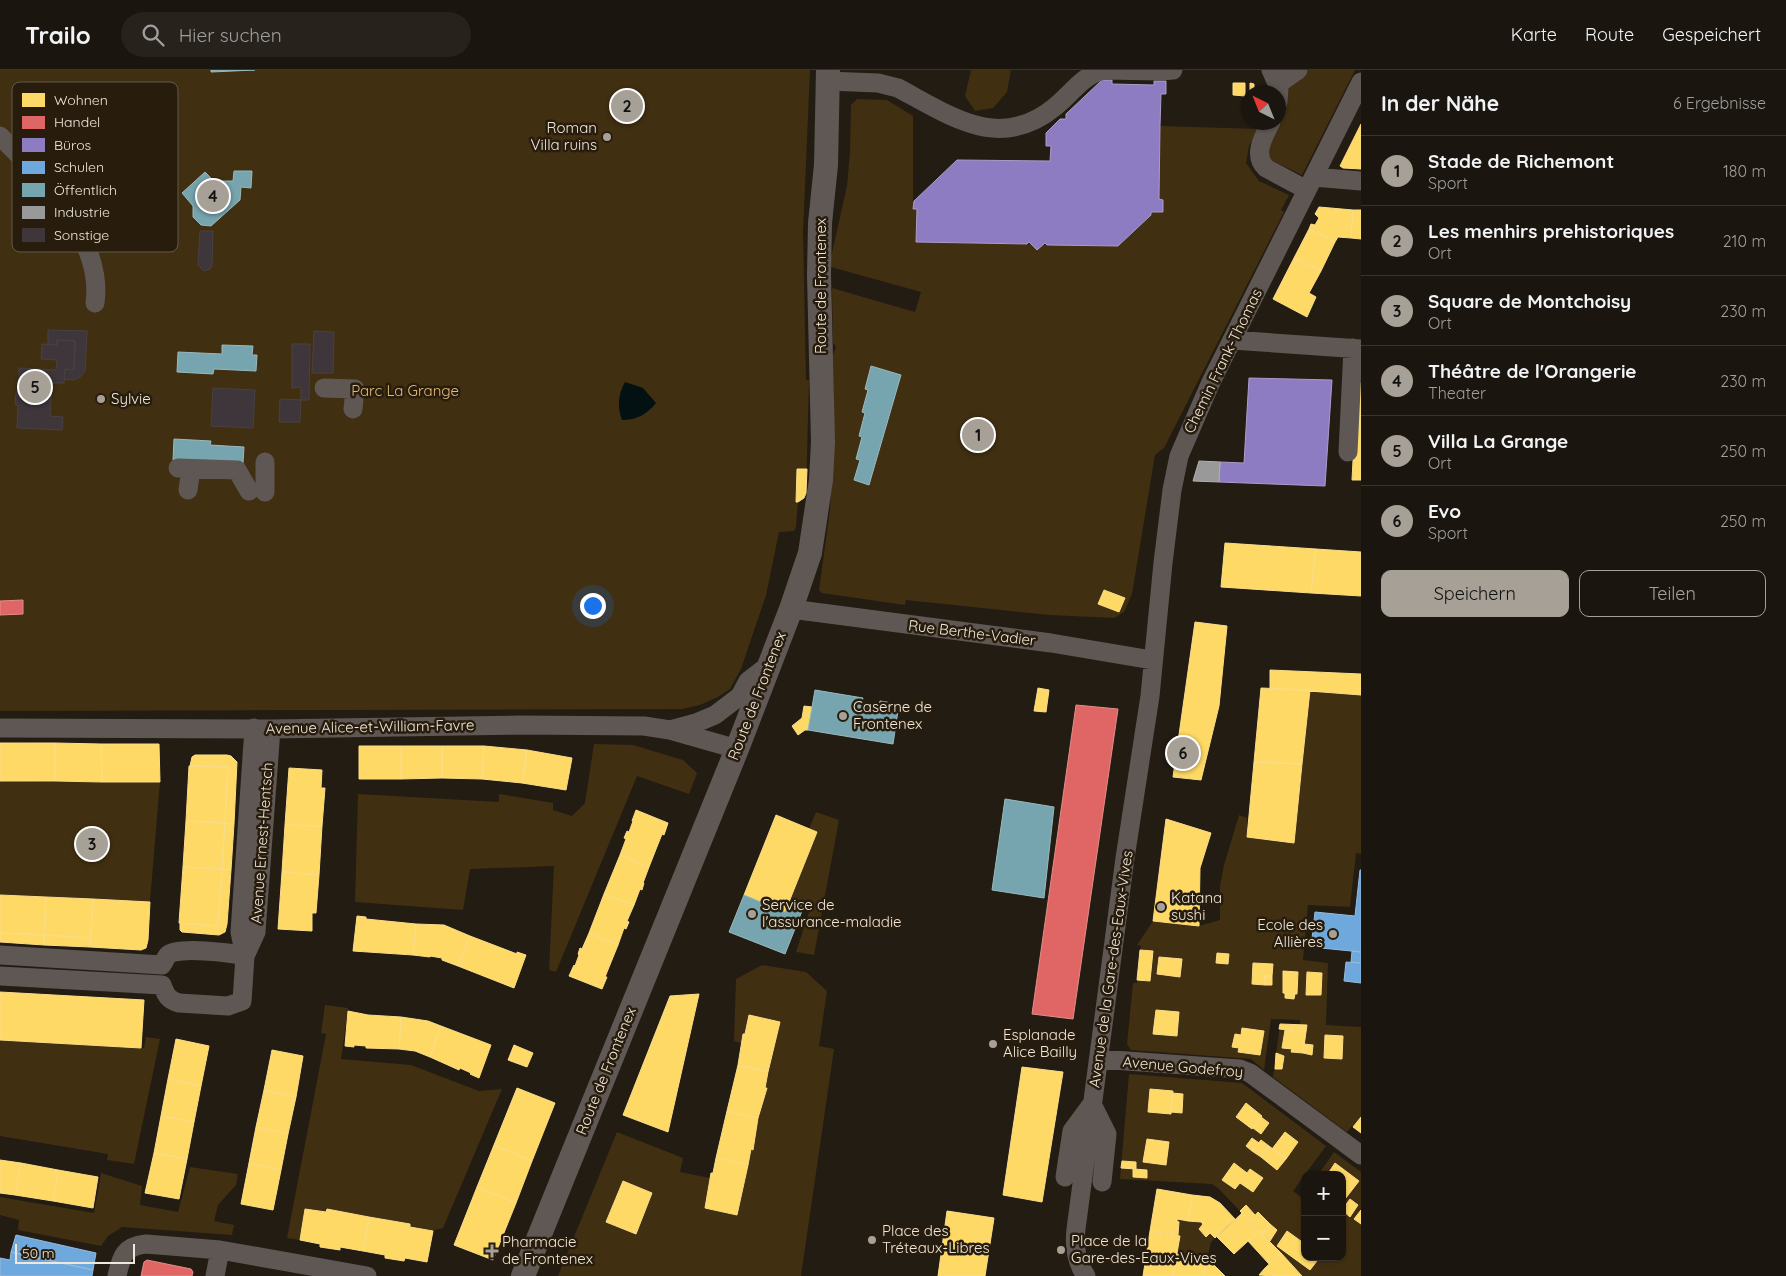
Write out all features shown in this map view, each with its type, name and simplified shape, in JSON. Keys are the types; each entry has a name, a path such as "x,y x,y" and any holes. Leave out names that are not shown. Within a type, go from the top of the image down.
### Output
{"main road":[{"name":"Route de Frontenex","path":"523,1276 737,749 791,609 810,553 821,480 823,442 819,266 820,223 826,165 828,75"}],"street":[{"path":"1104,70 1173,70"},
{"name":"Route de Frontenex","path":"828,75 888,85 972,125 994,129 1029,122 1048,113 1084,79 1104,70"},
{"path":"1276,85 1298,70"},
{"name":"Chemin Frank-Thomas","path":"1152,660 1172,490 1179,456 1211,382 1361,82"},
{"path":"1267,130 1260,144 1260,158 1262,164 1271,170 1311,183 1361,181"},
{"path":"0,136 12,149"},
{"path":"88,252 97,290 95,302"},
{"path":"1232,340 1357,348 1348,452"},
{"path":"324,388 355,381 353,409"},
{"path":"188,490 184,468 237,470 257,492 265,462"},
{"name":"Rue Berthe-Vadier","path":"791,609 1051,643 1152,660"},
{"name":"Avenue de la Gare-des-Eaux-Vives","path":"1086,1276 1079,1265 1075,1243 1125,858 1150,696 1152,660"},
{"path":"670,730 696,723 715,715 740,696 748,680 770,664"},
{"name":"Avenue Alice-et-William-Favre","path":"0,728 644,726 670,730 737,749"},
{"name":"Avenue Ernest-Hentsch","path":"162,985 171,1001 179,1003 228,1006 242,1000 245,956 240,932 262,728"},
{"path":"0,976 162,985 162,965 168,954 177,950 228,952 245,956"},
{"path":"0,954 162,965"},
{"name":"Avenue Godefroy","path":"1099,1059 1240,1069 1250,1073 1361,1155"},
{"path":"1065,1177 1072,1131 1092,1104 1107,1134 1102,1182"},
{"path":"117,1276 120,1261 124,1254 137,1244 220,1250 367,1276"},
{"path":"215,1276 220,1250"}],"green space":[{"name":"Parc La Grange","path":"0,70 810,70 803,232 806,380 809,380 806,493 804,498 798,502 794,531 779,532 766,595 741,669 730,689 700,705 683,709 0,711"},
{"path":"971,70 1011,70 1007,92 993,108 975,111 965,96"},
{"path":"1309,70 1355,70 1302,175 1271,160 1266,149 1277,130 1286,130 1286,92 1294,81"},
{"path":"857,99 887,100 913,116 913,208 917,209 916,242 1118,246 1151,215 1159,199 1160,126 1258,130 1249,146 1246,163 1259,181 1289,195 1281,210 1284,212 1164,448 1155,455 1132,594 1124,612 1114,618 1050,615 906,600 905,605 822,593 819,590 830,510 834,441 833,355 836,347 833,343 832,288 915,312 921,292 831,267 831,257 847,186 851,105"},
{"path":"1310,690 1361,695 1361,854 1356,853 1350,907 1308,905 1303,960 1328,963 1326,1025 1361,1027 1361,1133 1352,1126 1347,1132 1273,1077 1280,1024 1300,1025 1300,1020 1271,1019 1264,1070 1251,1059 1131,1050 1127,1044 1133,983 1137,983 1141,946 1137,945 1153,921 1199,926 1220,920 1220,886 1224,865 1239,815 1247,818 1247,837 1294,843"},
{"path":"594,744 633,745 683,760 697,773 689,794 637,776 556,972 549,970 554,866 470,869 463,910 355,902 358,794 499,802 499,794 553,803 553,810 572,816 585,803"},
{"path":"0,781 160,782 150,902 0,895"},
{"path":"816,812 839,820 814,955 796,952 810,909 790,901 817,832 809,829"},
{"path":"762,965 806,972 827,991 819,1046 834,1049 801,1276 558,1276 617,1132 683,1158 680,1172 710,1178 708,1188 737,1214 780,1022 749,1015 741,1043 734,1041 736,979"},
{"path":"325,1005 348,1008 341,1059 411,1065 479,1091 502,1089 443,1228 432,1231 410,1227 410,1224 327,1209 326,1212 306,1209 300,1240 287,1238 326,1034 321,1033"},
{"path":"146,1037 160,1039 134,1164 107,1160 108,1154 0,1136 0,1040 144,1048"},
{"path":"1129,1074 1242,1083 1326,1146 1308,1171 1301,1171 1301,1180 1293,1191 1301,1197 1301,1261 1346,1261 1346,1171 1321,1171 1334,1152 1361,1172 1361,1276 1302,1276 1212,1184 1120,1179"},
{"path":"190,1167 238,1174 236,1185 218,1205 214,1221 234,1225 232,1235 122,1227 108,1236 101,1246 18,1230 19,1220 0,1215 0,1197 94,1213 101,1173 142,1186 140,1205 178,1212"},
{"path":"1177,1219 1201,1222 1203,1224 1199,1229 1206,1236 1210,1233 1215,1238 1211,1242 1207,1259 1177,1254 1180,1236 1178,1235 1179,1222"}],"shaded area":[{"path":"625,382 643,388 656,403 641,416 622,420 619,401"}],"building: Wohnen":[{"path":"1233,83 1245,83 1245,85 1241,85 1241,96 1233,95"},
{"path":"1361,124 1361,169 1343,168 1340,166"},
{"path":"1319,207 1353,210 1351,238 1338,237 1335,242 1309,229 1311,224 1315,225 1319,218 1315,214"},
{"path":"1353,210 1361,210 1361,239 1351,238"},
{"path":"1309,229 1335,242 1321,271 1294,258"},
{"path":"1294,258 1321,271 1309,293 1316,297 1307,317 1273,299"},
{"path":"1357,383 1361,383 1361,480 1352,480"},
{"path":"797,469 807,469 806,493 804,498 796,502"},
{"path":"1225,543 1316,549 1311,593 1221,587"},
{"path":"1316,549 1361,552 1361,596 1311,593"},
{"path":"1104,590 1125,598 1119,612 1098,604"},
{"path":"1195,622 1227,626 1219,706 1201,780 1173,777"},
{"path":"1270,670 1361,674 1361,695 1270,688"},
{"path":"1038,688 1049,690 1046,712 1034,711"},
{"path":"1261,688 1310,690 1302,764 1254,762"},
{"path":"804,706 812,707 808,730 798,735 792,726 802,718"},
{"path":"0,743 55,743 55,781 0,781"},
{"path":"55,743 101,744 102,782 55,781"},
{"path":"101,744 159,744 160,782 102,782"},
{"path":"359,746 401,746 401,779 359,779"},
{"path":"401,746 442,746 442,778 401,779"},
{"path":"442,746 484,746 482,779 442,778"},
{"path":"484,746 527,750 522,783 482,779"},
{"path":"527,750 572,758 566,790 522,783"},
{"path":"195,755 227,755 237,762 234,824 225,823 228,767 190,766 192,757"},
{"path":"1254,762 1302,764 1294,843 1247,837"},
{"path":"189,766 228,767 225,823 186,821"},
{"path":"289,768 322,770 321,788 325,788 322,826 285,825"},
{"path":"636,810 668,823 649,867 620,855 626,839 624,838 627,831 629,832"},
{"path":"776,815 817,832 785,912 744,895"},
{"path":"1166,819 1211,833 1200,868 1199,926 1153,921"},
{"path":"186,821 225,823 222,869 183,867"},
{"path":"225,823 234,824 231,870 222,869"},
{"path":"285,825 322,826 319,875 282,872"},
{"path":"620,855 649,867 642,890 640,889 634,905 604,894"},
{"path":"183,867 222,869 218,926 179,923"},
{"path":"222,869 231,870 225,932 219,935 182,932 180,930 180,923 218,926"},
{"path":"282,872 319,875 316,913 312,913 312,931 278,929"},
{"path":"604,894 634,905 627,921 629,922 626,929 624,928 618,945 589,933"},
{"path":"0,895 46,897 44,935 0,933"},
{"path":"46,897 93,899 91,938 44,935"},
{"path":"93,899 150,902 146,948 141,950 90,947"},
{"path":"357,916 366,917 366,919 416,924 413,955 353,951"},
{"path":"416,924 444,925 470,936 458,966 442,960 442,958 413,955"},
{"path":"0,933 44,935 44,945 0,942"},
{"path":"589,933 618,945 602,989 569,976 575,966 580,948 582,949"},
{"path":"44,935 91,938 90,947 44,945"},
{"path":"470,936 517,954 517,952 526,955 514,988 458,966"},
{"path":"1140,950 1153,951 1150,981 1137,980"},
{"path":"1217,953 1229,954 1228,964 1216,963"},
{"path":"1159,957 1182,959 1180,977 1157,974"},
{"path":"1253,963 1273,964 1272,976 1265,976 1265,985 1252,984"},
{"path":"1283,971 1298,972 1297,994 1283,993"},
{"path":"1307,972 1322,973 1321,995 1306,995"},
{"path":"1265,976 1272,976 1272,985 1265,985"},
{"path":"0,992 144,1000 141,1048 0,1040"},
{"path":"1285,993 1295,994 1294,999 1285,998"},
{"path":"699,994 668,1132 623,1115 670,996"},
{"path":"1156,1010 1179,1012 1177,1036 1153,1034"},
{"path":"348,1011 368,1015 401,1017 399,1049 345,1046"},
{"path":"749,1015 780,1022 768,1072 738,1065 743,1034 745,1034"},
{"path":"401,1017 428,1021 441,1026 430,1057 415,1051 399,1049"},
{"path":"1280,1024 1307,1025 1306,1032 1279,1029"},
{"path":"441,1026 491,1045 479,1078 460,1068 459,1070 430,1057"},
{"path":"1242,1028 1264,1031 1260,1055 1238,1052 1239,1048 1232,1047 1235,1034 1241,1035"},
{"path":"1285,1030 1306,1032 1303,1053 1291,1052 1292,1049 1282,1048"},
{"path":"1325,1035 1343,1036 1342,1059 1324,1058"},
{"path":"176,1039 209,1046 201,1086 168,1079"},
{"path":"1304,1044 1313,1045 1312,1055 1303,1053"},
{"path":"514,1045 533,1053 527,1067 508,1060"},
{"path":"272,1050 303,1056 296,1097 264,1090"},
{"path":"1276,1053 1284,1056 1282,1069 1275,1069"},
{"path":"738,1065 768,1072 765,1088 767,1088 758,1118 727,1111"},
{"path":"1022,1067 1063,1072 1042,1202 1003,1195"},
{"path":"168,1079 201,1086 194,1122 161,1116"},
{"path":"517,1088 555,1103 532,1161 494,1145"},
{"path":"1150,1089 1173,1091 1171,1114 1148,1112"},
{"path":"264,1090 296,1097 288,1134 256,1127"},
{"path":"1172,1093 1183,1094 1182,1113 1171,1112"},
{"path":"1246,1103 1262,1116 1252,1129 1236,1117"},
{"path":"727,1111 758,1118 753,1150 751,1149 748,1165 716,1158"},
{"path":"161,1116 194,1122 187,1159 154,1153"},
{"path":"1261,1117 1269,1123 1261,1134 1253,1128"},
{"path":"1361,1117 1361,1133 1353,1127"},
{"path":"256,1127 288,1134 281,1170 249,1163"},
{"path":"1285,1132 1298,1142 1286,1159 1272,1149"},
{"path":"1252,1138 1259,1143 1252,1151 1246,1146"},
{"path":"1147,1139 1169,1142 1166,1165 1143,1162"},
{"path":"1261,1140 1269,1146 1261,1157 1252,1151"},
{"path":"494,1145 532,1161 516,1203 477,1187"},
{"path":"1269,1146 1286,1159 1277,1170 1261,1157"},
{"path":"154,1153 187,1159 179,1199 145,1193"},
{"path":"716,1158 748,1165 737,1215 705,1208 711,1173 713,1173"},
{"path":"0,1160 21,1163 15,1195 0,1193"},
{"path":"1122,1161 1136,1162 1136,1169 1121,1168"},
{"path":"21,1163 58,1170 53,1201 15,1195"},
{"path":"249,1163 281,1170 273,1210 241,1204"},
{"path":"1234,1163 1247,1173 1250,1169 1263,1178 1253,1192 1240,1183 1235,1189 1222,1180"},
{"path":"1335,1163 1346,1171 1330,1171"},
{"path":"1133,1169 1147,1170 1147,1178 1133,1177"},
{"path":"58,1170 98,1177 93,1208 53,1201"},
{"path":"1346,1171 1359,1181 1346,1198"},
{"path":"623,1181 652,1193 636,1234 606,1222"},
{"path":"477,1187 516,1203 493,1260 454,1245"},
{"path":"1157,1189 1192,1195 1188,1221 1177,1219 1179,1222 1178,1235 1150,1231"},
{"path":"1192,1195 1210,1197 1220,1203 1235,1219 1215,1238 1210,1233 1206,1237 1199,1229 1203,1224 1201,1222 1188,1221"},
{"path":"1350,1199 1358,1205 1350,1217 1346,1214 1346,1204"},
{"path":"1246,1205 1255,1215 1250,1221 1240,1211"},
{"path":"305,1209 326,1212 327,1209 369,1217 363,1251 340,1247 340,1250 320,1247 320,1244 300,1240"},
{"path":"1361,1210 1361,1224 1354,1219"},
{"path":"947,1211 994,1218 985,1276 938,1276"},
{"path":"1258,1212 1270,1224 1262,1234 1250,1221"},
{"path":"1242,1213 1259,1231 1234,1254 1217,1237"},
{"path":"369,1217 410,1224 410,1227 433,1231 427,1262 405,1258 404,1261 385,1258 385,1255 363,1251"},
{"path":"1270,1224 1277,1230 1270,1241 1262,1234"},
{"path":"1150,1231 1180,1236 1173,1276 1143,1276"},
{"path":"1259,1231 1281,1253 1269,1264 1248,1241"},
{"path":"1287,1231 1301,1241 1301,1261 1317,1261 1310,1270 1277,1246"},
{"path":"1281,1253 1302,1276 1273,1276 1265,1268"},
{"path":"1177,1254 1207,1259 1203,1276 1173,1276"},
{"path":"1206,1262 1213,1264 1225,1276 1203,1276"},
{"path":"1265,1268 1273,1276 1259,1275"}],"building: Handel":[{"path":"23,600 23,614 0,615 0,601"},
{"path":"1076,705 1118,709 1073,1019 1032,1014"},
{"path":"147,1260 191,1269 193,1272 192,1276 141,1276 144,1262"}],"building: Büros":[{"path":"1102,80 1112,80 1112,84 1154,85 1154,81 1166,81 1166,94 1161,94 1160,126 1159,199 1163,200 1163,212 1151,212 1151,215 1118,246 1047,245 1045,243 1037,250 1029,242 1027,244 916,242 917,209 913,209 914,201 957,160 1050,161 1051,146 1046,146 1046,133 1060,119 1066,119 1066,114"},
{"path":"1249,378 1332,380 1325,486 1219,482 1220,462 1244,463"}],"building: Schulen":[{"path":"1360,870 1361,952 1311,947 1315,912 1355,916"},
{"path":"1352,951 1361,952 1361,963 1351,962"},
{"path":"1346,962 1361,963 1361,983 1344,981"},
{"path":"16,1235 96,1253 93,1270 11,1252"},
{"path":"11,1252 93,1270 92,1276 0,1276 0,1258 10,1260"}],"building: Öffentlich":[{"path":"211,70 255,70 211,72"},
{"path":"234,171 252,171 251,188 241,187 240,200 211,226 201,225 193,217 193,206 182,193 205,172 218,185 222,181 233,181"},
{"path":"222,345 253,346 252,355 257,355 256,371 214,369 213,374 177,372 178,352 222,354"},
{"path":"871,366 901,375 869,485 854,480 860,460 856,459 862,437 859,436 865,413 862,412 868,390 865,389"},
{"path":"174,439 211,441 210,445 244,447 243,463 173,460"},
{"path":"815,690 863,698 862,702 879,705 880,701 899,704 893,744 808,730"},
{"path":"1005,799 1054,807 1044,898 992,890"},
{"path":"744,895 785,912 790,901 804,906 785,954 729,932"}],"building: Industrie":[{"path":"1199,461 1220,462 1219,482 1193,481"}],"building: Sonstige":[{"path":"200,231 213,231 212,265 210,269 204,271 198,265"},
{"path":"48,330 87,331 85,371 80,377 74,380 64,379 65,369 74,370 75,341 57,340 57,345 48,344"},
{"path":"314,331 334,332 333,373 312,373"},
{"path":"57,340 75,341 74,370 65,369 64,383 52,383 50,416 63,417 62,430 17,428 18,406 15,404 16,393 19,392 19,368 56,370 57,360 41,359 42,344 57,345"},
{"path":"292,344 310,344 309,400 301,400 301,387 292,388"},
{"path":"213,388 255,390 253,428 211,426"},
{"path":"280,399 301,400 300,422 279,422"}],"place":[{"name":"Les menhirs prehistoriques","path":"627,106"},
{"name":"Roman Villa ruins","path":"607,137"},
{"name":"Théâtre de l'Orangerie","path":"213,196"},
{"name":"Villa La Grange","path":"35,387"},
{"name":"Sylvie","path":"101,399"},
{"name":"Stade de Richemont","path":"978,435"},
{"name":"Caserne de Frontenex","path":"843,716"},
{"name":"Evo","path":"1183,753"},
{"name":"Square de Montchoisy","path":"92,844"},
{"name":"Katana sushi","path":"1161,907"},
{"name":"Service de l'assurance-maladie","path":"752,914"},
{"name":"Ecole des Allières","path":"1333,934"},
{"name":"Esplanade Alice Bailly","path":"993,1044"},
{"name":"Place des Tréteaux-Libres","path":"872,1240"},
{"name":"Place de la Gare-des-Eaux-Vives","path":"1061,1250"},
{"name":"Pharmacie de Frontenex","path":"492,1251"}]}
